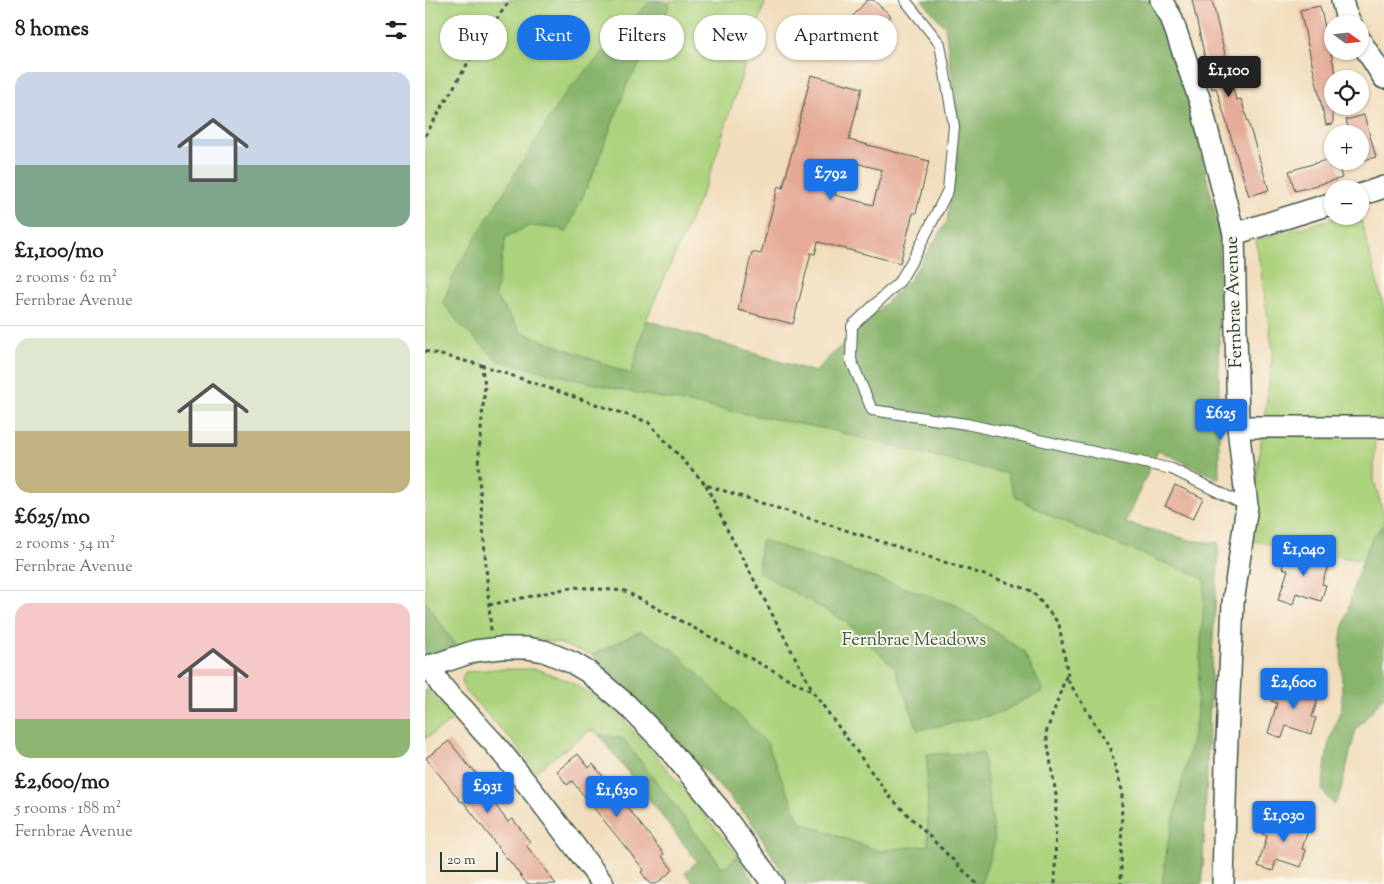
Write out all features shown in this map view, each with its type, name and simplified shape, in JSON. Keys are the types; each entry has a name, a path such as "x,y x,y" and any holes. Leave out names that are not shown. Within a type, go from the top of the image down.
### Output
{"street":[{"name":"Fernbrae Avenue","path":"1161,0 1171,18 1200,100 1234,234 1238,427 1247,506 1233,603 1223,884"},
{"path":"1342,0 1346,15"},
{"path":"1369,54 1384,78"},
{"path":"1369,192 1384,187"},
{"path":"1234,234 1324,207"},
{"path":"1238,427 1384,427"},
{"path":"603,884 540,800 493,743 444,690 428,667 475,651 527,648 544,651 573,663 588,672 627,705 662,741 719,809 773,884"}],"lane":[{"path":"905,0 940,44 954,126 948,190 916,254 899,281 852,326 851,360 872,410 966,424 1172,469 1247,506"}],"path":[{"path":"425,136 479,44 510,0"},
{"path":"425,351 481,365 647,422 706,485 728,531 813,692 890,797 977,884"},
{"path":"481,365 485,384 478,464 492,649"},
{"path":"706,485 1032,591 1059,624 1069,682 1109,746 1122,790 1121,884"},
{"path":"489,605 574,587 625,591 813,692"},
{"path":"1055,884 1056,795 1046,733 1067,673"}],"green space":[{"name":"Fernbrae Meadows","path":"425,0 766,0 761,15 694,15 694,60 747,60 709,177 646,320 814,372 1157,450 1125,523 1194,541 1219,543 1212,653 1202,884 790,884 751,821 671,734 592,655 558,643 506,635 456,646 425,658"},
{"path":"651,0 670,4 666,15 637,15"},
{"path":"922,0 1165,0 1219,230 1219,479 1158,450 1125,523 1194,541 1219,543 1212,653 1202,884 1162,884 1167,848 1196,721 1205,579 1064,523 1016,497 1007,474 826,429 625,391 499,361 461,326 443,302 457,268 563,96 600,56 600,60 643,60 628,82 595,169 566,233 561,229 529,226 506,237 495,296 521,332 631,374 646,320 814,372 910,279 947,222 959,127 945,27"},
{"path":"1324,221 1324,225 1362,225 1384,308 1384,419 1375,419 1374,481 1384,515 1384,524 1372,538 1363,561 1248,540 1273,352 1256,240"},
{"path":"1384,524 1384,696 1356,730 1339,797 1334,805 1322,790 1328,746 1342,705 1341,637 1356,578 1372,538"},
{"path":"761,540 956,605 1024,652 1043,691 997,714 918,730 895,668 845,621 758,572"},
{"path":"425,601 456,646 425,658"},
{"path":"640,631 674,650 767,743 800,822 879,851 928,845 927,754 983,753 995,841 981,884 790,884 751,821 671,734 592,655"},
{"path":"497,669 537,669 571,682 611,707 653,752 738,856 723,868 623,739 598,734 591,730 536,771 515,744 464,689 462,680 465,672"},
{"path":"427,690 455,718 425,739 425,691"},
{"path":"598,734 623,739 723,868 738,856 755,884 694,884 685,873 697,861"}],"building":[{"path":"867,0 873,0 890,15 854,15"},
{"path":"1192,0 1212,0 1236,100 1241,99 1269,190 1249,196 1216,88 1212,89"},
{"path":"1320,6 1324,23 1324,60 1333,60 1335,70 1324,70 1324,115 1333,115 1333,124 1326,125 1300,10"},
{"path":"811,75 862,88 849,140 929,161 916,213 913,213 900,263 818,242 815,254 811,253 793,324 738,310 752,252 761,254 778,186 783,188","holes":["844,160 882,170 873,205 835,195"]},
{"path":"1364,115 1367,125 1347,125 1346,120"},
{"path":"1369,132 1376,157 1369,159"},
{"path":"1324,161 1324,170 1340,170 1342,178 1324,180 1324,183 1295,191 1289,171"},
{"path":"1175,485 1203,498 1193,519 1165,506"},
{"path":"1287,552 1311,559 1313,553 1330,559 1322,584 1326,585 1321,601 1296,593 1293,605 1278,600 1288,570 1282,568"},
{"path":"1277,685 1301,692 1303,686 1320,692 1312,717 1316,718 1311,734 1286,726 1282,738 1268,733 1277,703 1271,701"},
{"path":"449,741 484,784 482,787 508,822 513,819 530,842 526,845 556,884 527,884 463,801 461,802 426,758"},
{"path":"578,754 589,768 593,764 664,854 662,856 673,870 656,884 650,884 641,872 644,870 572,781 567,785 557,771"},
{"path":"1267,817 1291,825 1293,819 1310,824 1302,849 1306,850 1301,867 1276,859 1273,871 1258,866 1267,836 1262,834"}]}
